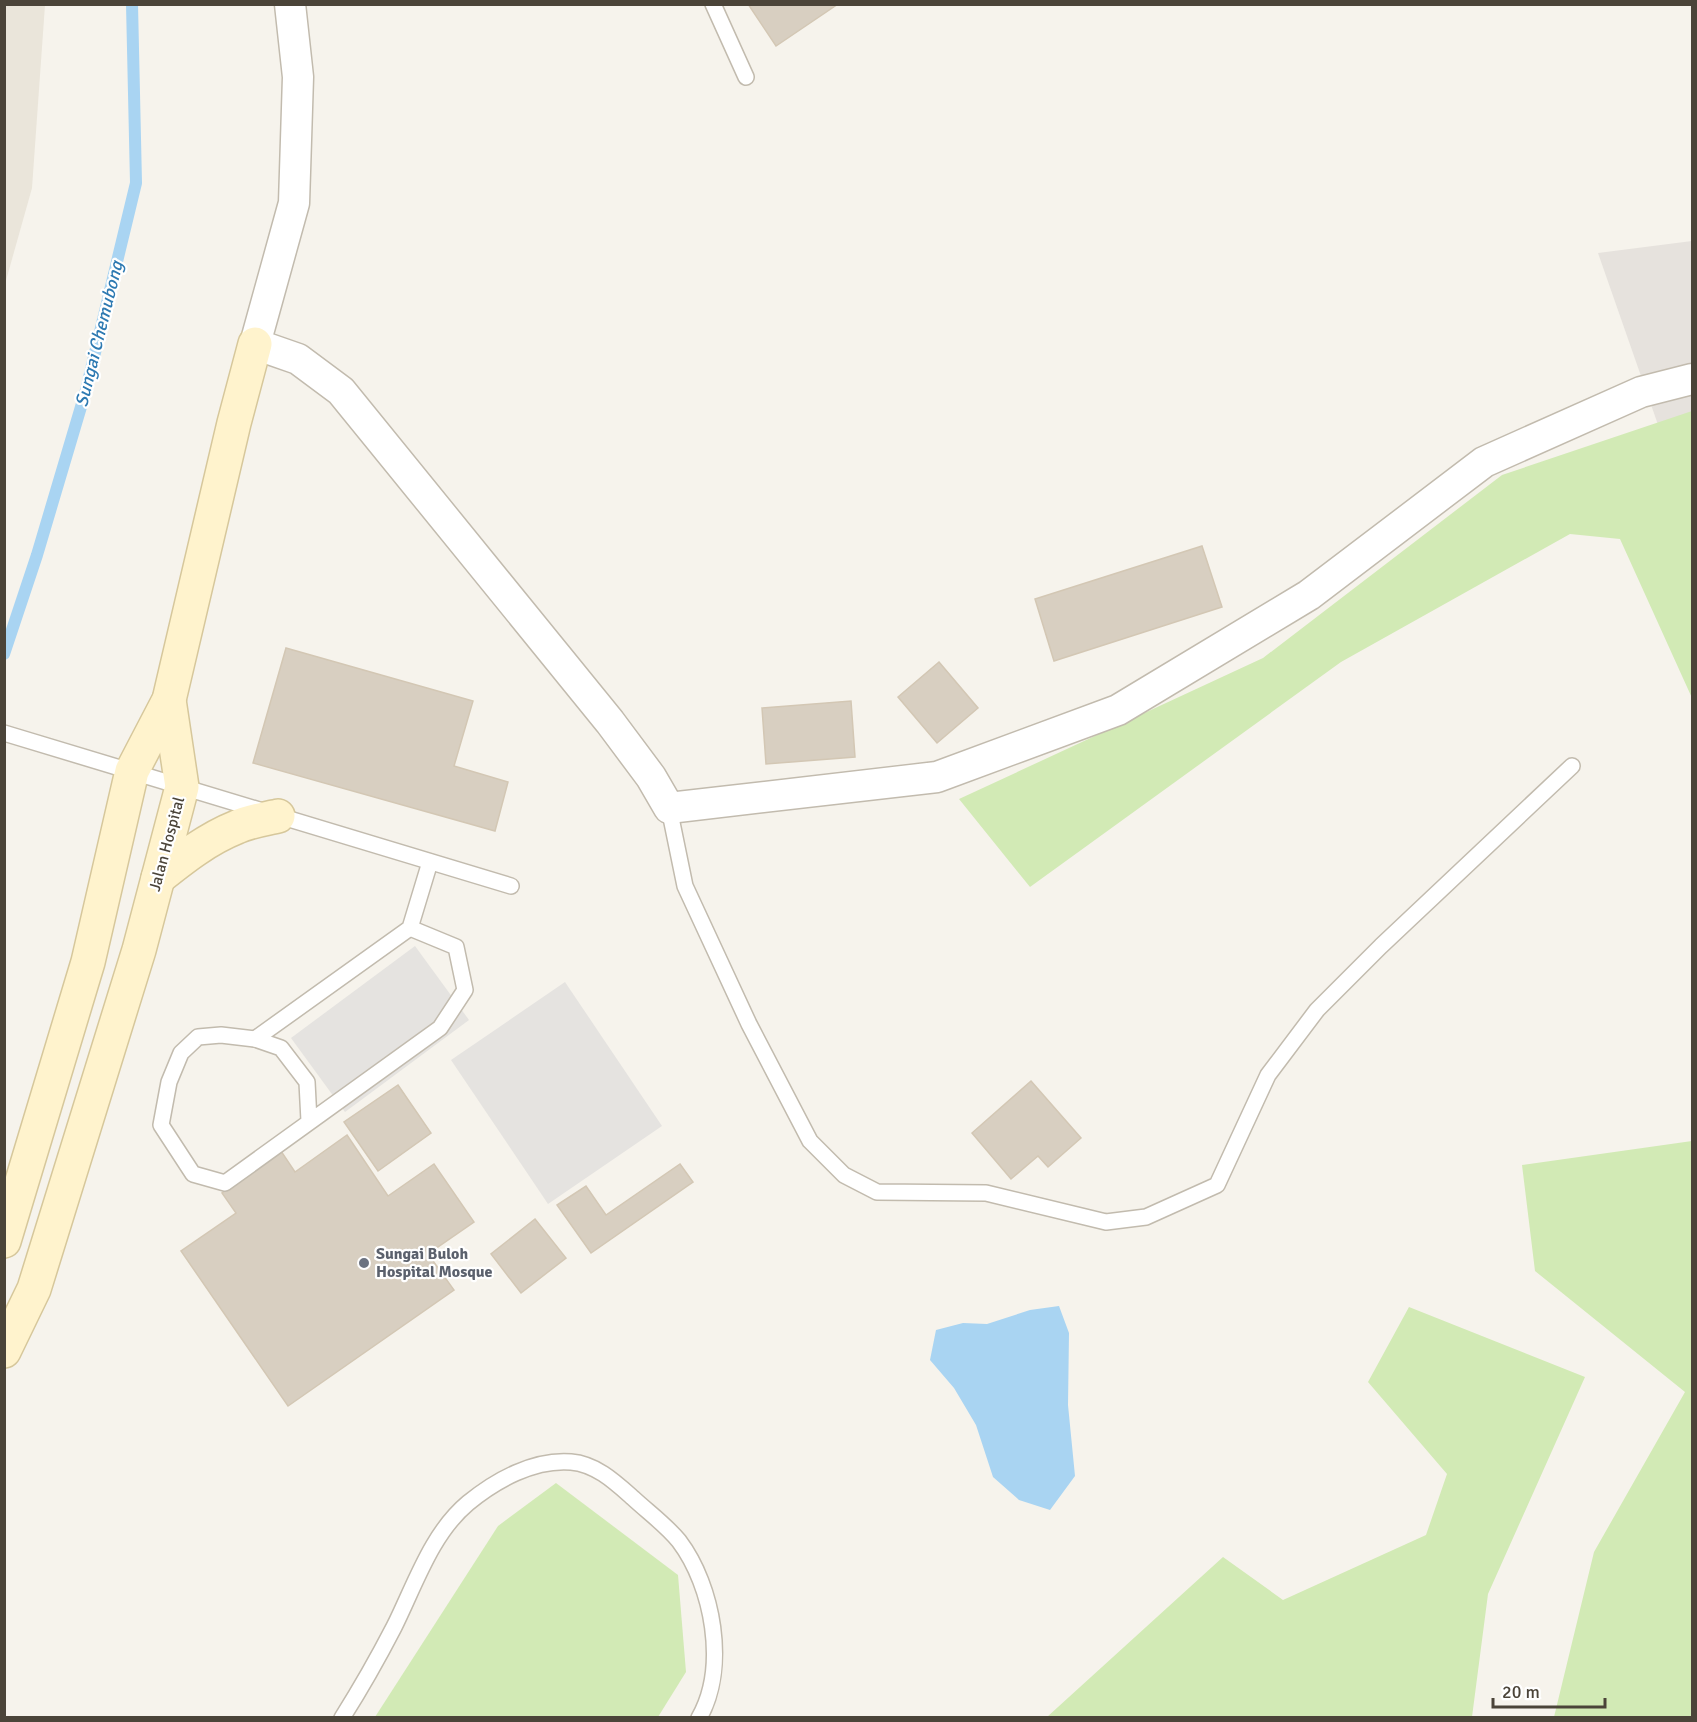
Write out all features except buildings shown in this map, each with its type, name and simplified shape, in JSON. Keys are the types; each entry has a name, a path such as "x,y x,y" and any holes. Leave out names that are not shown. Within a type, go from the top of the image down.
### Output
{"main road":[{"path":"4,1241 88,962 122,769 169,700 234,423 255,344"},
{"name":"Jalan Hospital","path":"4,1352 34,1289 139,950 182,787 169,700"},
{"path":"158,878 210,840 239,825 278,816"}],"street":[{"path":"290,4 297,77 294,203 255,344 298,359 341,390 610,722 651,777 669,808 937,777 1118,710 1309,595 1484,462 1641,392 1692,379"}],"lane":[{"path":"712,4 746,77"},
{"path":"4,734 511,885"},
{"path":"669,808 685,886 749,1024 810,1141 844,1175 877,1192 986,1193 1106,1222 1146,1217 1217,1185 1268,1075 1317,1010 1381,946 1572,766"},
{"path":"255,1039 410,928 430,862"},
{"path":"309,1121 307,1082 281,1048 255,1039 221,1035 198,1037 181,1053 169,1082 161,1125 193,1174 225,1183 440,1028 465,990 456,947 410,928"},
{"path":"342,1718 375,1665 434,1544 447,1524 468,1503 505,1477 550,1461 574,1462 595,1469 610,1478 663,1525 679,1542 691,1560 707,1601 714,1630 716,1664 710,1693 699,1718"}],"shaded area":[{"path":"5,4 45,5 32,188 5,284"},
{"path":"1692,241 1692,522 1598,253"},
{"path":"415,946 469,1020 345,1112 291,1038"},
{"path":"565,982 662,1126 548,1204 451,1060"}],"green space":[{"path":"1692,411 1692,698 1620,539 1570,534 1341,662 1030,887 959,799 1263,658 1502,475"},
{"path":"1692,1141 1692,1717 1554,1717 1594,1552 1685,1392 1535,1271 1522,1165"},
{"path":"1409,1307 1585,1377 1488,1594 1472,1717 1047,1717 1223,1557 1283,1600 1426,1535 1447,1474 1368,1382"},
{"path":"556,1483 678,1575 686,1672 658,1717 375,1717 498,1526"}],"water":[{"path":"1059,1306 1069,1333 1068,1405 1075,1476 1050,1510 1019,1500 993,1477 976,1425 954,1388 930,1360 936,1330 963,1323 987,1324 1030,1310"}],"waterway":[{"name":"Sungai Chemubong","path":"4,654 37,555 86,390 136,183 132,4"}],"place":[{"name":"Sungai Buloh Hospital Mosque","path":"364,1263"}]}
